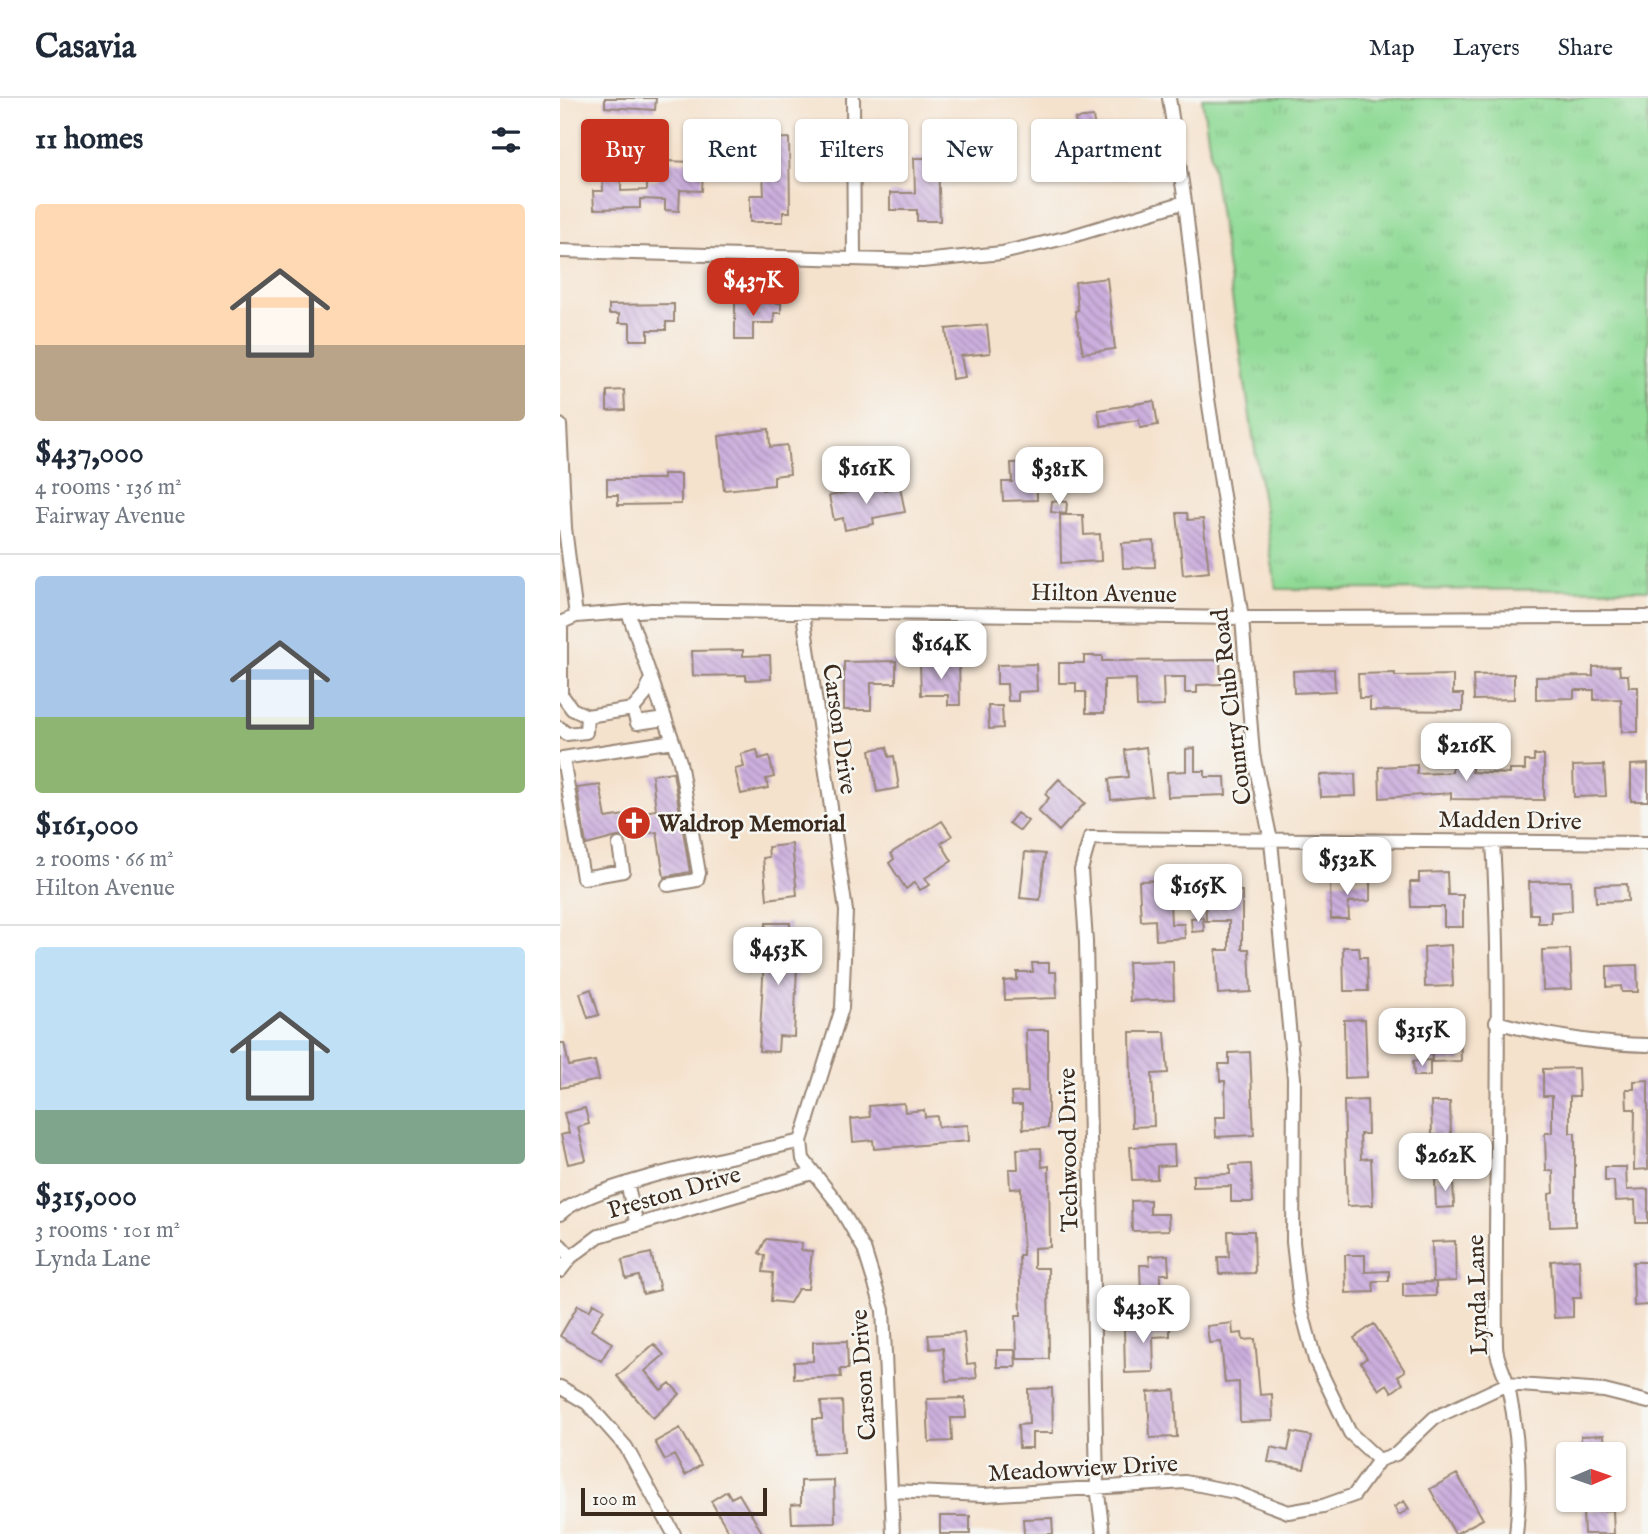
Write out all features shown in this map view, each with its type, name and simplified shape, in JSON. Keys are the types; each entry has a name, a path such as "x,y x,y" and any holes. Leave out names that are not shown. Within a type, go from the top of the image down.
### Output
{"street":[{"path":"853,98 854,258"},
{"name":"Country Club Road","path":"1168,98 1185,202 1206,387 1242,618 1253,754 1271,841 1294,1079 1293,1242 1300,1304 1315,1360 1350,1433 1379,1460"},
{"path":"560,251 922,261 1002,253 1069,237 1185,202"},
{"path":"560,425 565,528 576,616"},
{"path":"628,612 680,762 699,873 697,880 668,885"},
{"name":"Hilton Avenue","path":"560,623 576,616 628,612 1019,612 1242,618 1648,617"},
{"name":"Carson Drive","path":"803,614 846,911 842,1008 801,1141 803,1159 836,1201 864,1249 883,1310 893,1534"},
{"path":"560,623 560,707"},
{"path":"561,694 572,709 587,716 633,709 645,695 651,677"},
{"path":"633,709 637,723 666,719"},
{"path":"560,728 566,734 586,732 587,716"},
{"path":"619,845 623,871 583,878 563,758 673,741"},
{"name":"Techwood Drive","path":"1102,1534 1097,1486 1086,942 1081,870 1090,838 1162,839"},
{"name":"Madden Drive","path":"1162,839 1271,841 1375,838 1648,843"},
{"name":"Lynda Lane","path":"1493,842 1499,941 1496,1022 1496,1350 1507,1384 1519,1478 1516,1534"},
{"path":"1496,1022 1545,1035 1598,1044 1648,1045"},
{"name":"Preston Drive","path":"560,1214 587,1196 627,1183 801,1141"},
{"name":"Preston Drive","path":"560,1271 570,1257 598,1236 812,1173"},
{"path":"627,1183 637,1225"},
{"path":"560,1245 570,1257"},
{"name":"Meadowview Drive","path":"891,1491 984,1494 1185,1482 1234,1492 1288,1512 1323,1506 1354,1494 1379,1460 1396,1454 1434,1418 1507,1384 1604,1391 1648,1402"},
{"path":"560,1387 587,1403 626,1447 674,1534"}],"green space":[{"path":"1202,98 1648,98 1648,590 1276,589"}],"building":[{"path":"605,98 656,98 655,110 605,107"},
{"path":"781,138 789,138 790,212 783,212 783,222 750,222 750,195 764,195 763,182 781,182"},
{"path":"914,158 922,158 922,182 939,182 940,221 917,221 917,210 890,210 890,193 915,193"},
{"path":"669,161 683,162 683,182 702,182 702,191 680,190 679,211 665,210 665,200 640,199 640,208 594,209 593,191 603,191 603,182 621,182 621,191 647,190 647,182 669,182"},
{"path":"1107,278 1115,349 1083,353 1075,311 1078,310 1075,282"},
{"path":"735,303 781,303 781,313 774,313 774,323 753,323 753,340 735,340"},
{"path":"674,304 674,322 666,322 666,330 648,330 648,340 630,340 630,323 619,323 619,314 609,314 609,305"},
{"path":"987,325 990,353 961,356 965,377 952,379 946,329"},
{"path":"624,390 625,410 607,411 607,391"},
{"path":"1154,401 1158,425 1140,428 1139,420 1101,426 1098,410"},
{"path":"769,429 770,447 787,445 790,474 774,476 774,485 724,490 719,436"},
{"path":"1036,462 1037,500 1003,501 1002,482 1012,482 1011,463"},
{"path":"663,474 681,474 681,504 618,505 618,495 607,495 607,479 663,479"},
{"path":"883,485 884,490 900,487 905,512 873,518 874,524 845,530 843,518 834,520 829,496"},
{"path":"1052,501 1067,502 1066,514 1051,512"},
{"path":"1177,513 1187,513 1188,520 1203,519 1209,572 1183,575"},
{"path":"1060,515 1083,515 1084,535 1100,534 1101,561 1061,563"},
{"path":"1154,541 1155,567 1123,568 1122,543"},
{"path":"743,650 743,656 770,655 771,679 746,680 746,675 693,676 692,651"},
{"path":"1084,656 1102,656 1102,661 1220,660 1221,684 1197,685 1197,693 1185,693 1185,677 1163,677 1164,706 1137,707 1136,679 1104,680 1104,713 1086,713 1086,692 1076,692 1076,683 1059,683 1059,663 1084,663"},
{"path":"896,661 896,683 871,683 871,710 844,710 844,662"},
{"path":"959,662 960,705 948,705 948,695 921,695 920,664"},
{"path":"1036,664 1037,691 1018,692 1018,701 1008,701 1007,684 997,684 997,665"},
{"path":"1619,666 1620,675 1628,675 1629,687 1638,687 1638,732 1622,732 1621,699 1594,700 1594,690 1574,690 1574,698 1536,699 1536,677 1593,676 1593,667"},
{"path":"1334,669 1335,691 1294,693 1293,671"},
{"path":"1395,673 1395,676 1453,675 1453,694 1463,694 1463,711 1370,710 1370,698 1359,698 1358,674"},
{"path":"1514,674 1514,699 1474,700 1473,675"},
{"path":"988,706 1002,706 1003,728 989,729"},
{"path":"887,747 889,757 894,756 899,788 877,792 870,750"},
{"path":"1146,747 1152,796 1111,800 1109,779 1128,777 1125,750"},
{"path":"1195,748 1195,771 1205,771 1205,777 1225,777 1226,795 1168,797 1167,772 1186,771 1186,749"},
{"path":"757,750 759,759 769,756 774,777 766,779 768,788 741,794 735,769 744,767 741,754"},
{"path":"1534,755 1544,755 1544,800 1451,799 1451,793 1380,798 1379,767 1417,765 1417,774 1442,773 1452,772 1452,763 1472,763 1472,772 1510,774 1510,770 1525,770 1525,761 1534,761"},
{"path":"1648,764 1648,801 1631,801 1631,765"},
{"path":"1604,765 1606,796 1574,797 1573,766"},
{"name":"Waldrop Memorial","path":"673,772 690,872 664,877 657,832 617,837 586,845 577,788 600,785 606,818 656,810 652,775"},
{"path":"1355,774 1356,796 1320,797 1319,775"},
{"path":"1059,779 1085,803 1059,831 1038,811 1049,798 1045,794"},
{"path":"1017,813 1028,821 1020,831 1009,823"},
{"path":"942,821 952,836 941,843 952,861 925,878 930,885 920,890 915,882 906,889 889,863 894,859 891,853"},
{"path":"792,844 797,895 767,899 763,858 769,857 768,847"},
{"path":"1025,852 1045,854 1040,900 1020,898"},
{"path":"1447,872 1448,895 1463,895 1463,927 1444,927 1444,907 1411,907 1410,882 1419,882 1419,873"},
{"path":"1169,880 1171,924 1184,924 1185,938 1156,940 1155,920 1141,921 1139,881"},
{"path":"1370,881 1370,901 1348,902 1349,919 1331,919 1330,882"},
{"path":"1571,881 1572,911 1551,912 1551,923 1538,923 1538,914 1530,914 1529,882"},
{"path":"1205,882 1237,882 1237,891 1242,891 1242,949 1249,949 1251,992 1218,994 1216,950 1229,950 1229,921 1206,921"},
{"path":"1627,884 1628,901 1596,902 1595,885"},
{"path":"1203,917 1204,931 1192,932 1191,918"},
{"path":"766,923 790,923 789,942 798,942 794,1037 779,1036 778,1052 759,1051"},
{"path":"1451,945 1453,986 1425,987 1424,947"},
{"path":"1343,947 1359,947 1360,957 1367,957 1368,991 1344,991"},
{"path":"1570,949 1572,989 1543,990 1542,950"},
{"path":"1173,961 1174,999 1130,1001 1128,962"},
{"path":"1032,963 1049,963 1049,972 1056,972 1057,998 1005,1000 1004,981 1017,980 1017,972 1033,972"},
{"path":"1637,965 1638,992 1622,992 1621,986 1607,987 1607,966"},
{"path":"591,989 599,1015 588,1018 580,993"},
{"path":"1365,1019 1367,1077 1345,1078 1344,1020"},
{"path":"1026,1030 1048,1030 1048,1128 1023,1129 1022,1105 1012,1105 1011,1093 1028,1092"},
{"path":"1460,1031 1461,1061 1432,1062 1431,1043 1441,1043 1441,1032"},
{"path":"1130,1032 1165,1032 1168,1073 1152,1074 1154,1126 1132,1127"},
{"path":"560,1043 564,1043 569,1066 595,1061 599,1080 560,1088"},
{"path":"1250,1052 1254,1135 1216,1137 1215,1117 1226,1117 1225,1081 1220,1081 1219,1064 1229,1064 1229,1053"},
{"path":"1430,1060 1430,1076 1414,1076 1413,1061"},
{"path":"1578,1068 1579,1096 1570,1096 1570,1133 1575,1133 1575,1226 1550,1227 1549,1194 1554,1193 1553,1171 1546,1171 1545,1133 1552,1133 1552,1096 1543,1096 1543,1069"},
{"path":"1648,1080 1648,1169 1634,1170 1635,1109 1627,1109 1626,1089 1634,1089 1634,1081"},
{"path":"1367,1100 1368,1134 1360,1134 1361,1159 1371,1158 1373,1205 1347,1206 1344,1101"},
{"path":"1431,1102 1450,1102 1451,1135 1432,1135"},
{"path":"904,1103 905,1112 924,1110 925,1117 937,1116 938,1127 968,1125 969,1141 874,1149 873,1140 853,1142 851,1119 870,1117 869,1106"},
{"path":"585,1108 589,1124 578,1127 586,1160 568,1164 561,1135 569,1133 564,1113"},
{"path":"1174,1145 1175,1165 1157,1166 1157,1179 1132,1180 1130,1147"},
{"path":"1041,1148 1042,1167 1049,1166 1050,1247 1034,1248 1034,1268 1048,1268 1049,1359 1017,1359 1016,1315 1021,1315 1019,1255 1023,1255 1021,1188 1010,1189 1009,1169 1018,1169 1017,1149"},
{"path":"1251,1164 1253,1202 1231,1202 1231,1186 1193,1187 1193,1175 1230,1174 1230,1165"},
{"path":"1605,1167 1626,1167 1627,1190 1648,1189 1648,1223 1636,1223 1635,1200 1615,1201 1614,1181 1605,1181"},
{"path":"1453,1178 1454,1207 1436,1208 1435,1179"},
{"path":"1150,1200 1150,1214 1168,1214 1169,1230 1132,1231 1131,1201"},
{"path":"1228,1231 1254,1231 1255,1273 1219,1274 1218,1257 1229,1257"},
{"path":"766,1239 802,1243 801,1250 812,1251 808,1289 798,1289 790,1303 771,1301 773,1273 763,1272 765,1256 759,1253"},
{"path":"1455,1241 1456,1281 1433,1282 1432,1242"},
{"path":"651,1253 660,1290 643,1294 639,1276 626,1279 622,1260"},
{"path":"1168,1255 1169,1274 1160,1274 1160,1296 1141,1297 1140,1265 1150,1265 1149,1256"},
{"path":"1345,1255 1365,1255 1365,1272 1389,1271 1389,1281 1373,1281 1374,1292 1346,1293"},
{"path":"1579,1259 1581,1298 1573,1298 1573,1317 1554,1318 1551,1261"},
{"path":"1633,1262 1648,1262 1648,1305 1634,1306"},
{"path":"1436,1282 1436,1296 1403,1297 1403,1283"},
{"path":"594,1303 604,1309 591,1330 612,1343 601,1361 560,1336 578,1305 589,1311"},
{"path":"1170,1320 1170,1336 1153,1337 1154,1372 1125,1373 1124,1329 1142,1328 1142,1321"},
{"path":"1232,1323 1233,1334 1242,1333 1243,1340 1255,1339 1260,1395 1272,1394 1273,1421 1240,1422 1239,1382 1225,1383 1221,1342 1209,1343 1207,1326"},
{"path":"1374,1324 1405,1371 1398,1376 1403,1384 1392,1392 1387,1384 1379,1390 1361,1362 1367,1358 1354,1338"},
{"path":"964,1333 967,1364 975,1363 977,1378 946,1381 943,1348 930,1349 928,1335"},
{"path":"847,1341 848,1369 840,1369 841,1377 794,1379 794,1362 813,1361 813,1342"},
{"path":"654,1344 664,1355 645,1371 661,1390 670,1383 680,1394 653,1418 617,1376"},
{"path":"997,1350 1015,1350 1016,1367 997,1367"},
{"path":"1052,1388 1053,1433 1032,1433 1032,1448 1019,1448 1018,1425 1029,1424 1028,1389"},
{"path":"1175,1390 1177,1437 1150,1438 1148,1392"},
{"path":"965,1398 966,1418 951,1418 952,1441 929,1442 927,1399"},
{"path":"842,1401 844,1452 814,1453 813,1419 822,1419 821,1402"},
{"path":"680,1428 701,1465 685,1475 674,1455 665,1460 655,1442"},
{"path":"1292,1432 1311,1436 1304,1469 1268,1462 1271,1447 1288,1451"},
{"path":"1604,1435 1604,1442 1581,1442 1581,1436"},
{"path":"1457,1474 1483,1519 1455,1534 1430,1489"},
{"path":"834,1480 835,1522 792,1523 791,1505 801,1504 801,1481"},
{"path":"727,1491 731,1498 739,1494 763,1534 730,1534 711,1501"},
{"path":"1404,1501 1409,1509 1399,1515 1394,1507"},
{"path":"1583,1512 1613,1512 1614,1534 1584,1534"},
{"path":"940,1516 970,1516 970,1534 940,1534"},
{"path":"1052,1518 1053,1534 1024,1534 1023,1519"}],"place":[{"name":"Waldrop Memorial","path":"634,823"}]}
